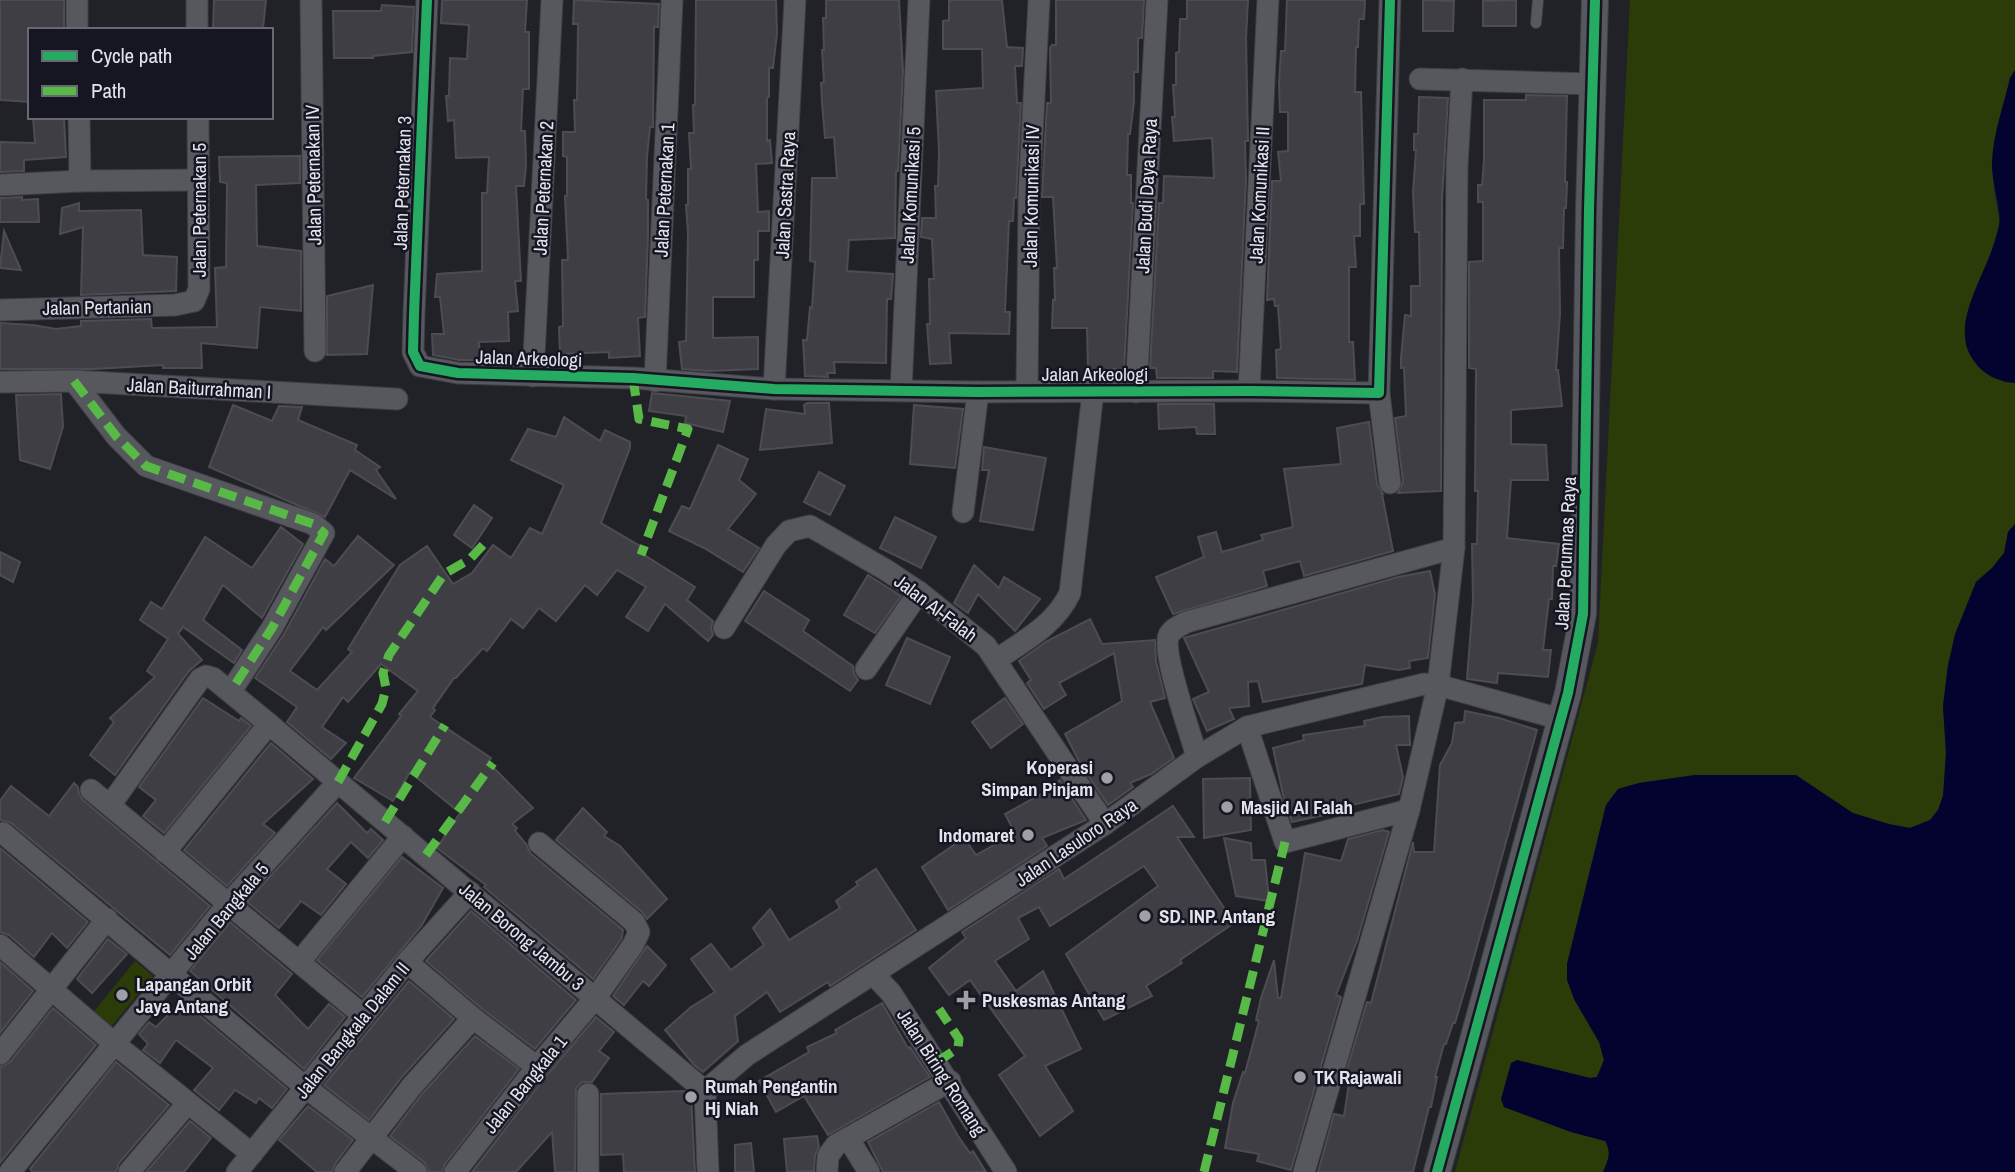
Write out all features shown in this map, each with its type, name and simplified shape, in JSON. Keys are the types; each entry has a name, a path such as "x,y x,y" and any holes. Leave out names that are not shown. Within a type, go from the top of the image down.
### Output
{"street":[{"path":"77,0 77,28"},
{"path":"197,0 197,28"},
{"name":"Jalan Peternakan IV","path":"311,0 315,351"},
{"name":"Jalan Peternakan 3","path":"419,366 413,352 427,0"},
{"name":"Jalan Peternakan 2","path":"533,376 552,0"},
{"name":"Jalan Peternakan 1","path":"655,381 672,0"},
{"name":"Jalan Sastra Raya","path":"774,389 795,0"},
{"name":"Jalan Komunikasi 5","path":"901,390 919,0"},
{"name":"Jalan Komunikasi IV","path":"1027,391 1029,196 1039,0"},
{"name":"Jalan Budi Daya Raya","path":"1136,392 1157,0"},
{"name":"Jalan Komunikasi II","path":"1249,391 1268,0"},
{"path":"1390,0 1379,393 1390,483"},
{"name":"Jalan Perumnas Raya","path":"1437,1172 1568,693 1583,614 1595,0"},
{"path":"1420,79 1592,84"},
{"path":"1304,1172 1409,810 1438,685 1454,548 1457,166 1462,79"},
{"path":"79,119 80,181"},
{"name":"Jalan Peternakan 5","path":"194,301 199,289 198,119"},
{"path":"0,185 199,180"},
{"name":"Jalan Pertanian","path":"0,310 175,305 194,301"},
{"name":"Jalan Arkeologi","path":"419,366 458,373 774,389 1379,393"},
{"path":"74,381 116,436 146,466 313,524 324,533 272,628 231,691"},
{"name":"Jalan Baiturrahman I","path":"0,382 74,381 397,399"},
{"path":"963,512 978,392"},
{"path":"996,660 1050,623 1062,610 1070,593 1093,392"},
{"name":"Jalan Al-Falah","path":"724,628 776,545 789,531 810,526 919,592 986,646 1105,824"},
{"path":"1197,757 1169,660 1167,642 1172,630 1187,622 1454,548"},
{"path":"866,669 919,592"},
{"name":"Jalan Borong Jambu 3","path":"111,804 200,679 206,676 213,678 705,1091"},
{"name":"Jalan Lasuloro Raya","path":"705,1091 747,1055 804,1015 874,975 1105,824 1197,757 1247,727 1424,684 1438,685 1560,719"},
{"path":"165,852 269,724"},
{"path":"1247,727 1285,842 1409,810"},
{"name":"Jalan Bangkala 5","path":"10,1172 229,903 338,782"},
{"path":"92,790 364,1016"},
{"path":"3,833 305,1087 416,1172"},
{"path":"300,961 403,836"},
{"name":"Jalan Bangkala 1","path":"455,1172 596,997 638,938 638,928 634,922 539,843"},
{"name":"Jalan Bangkala Dalam II","path":"237,1172 407,962 470,892"},
{"path":"0,1054 107,919"},
{"path":"0,946 187,1104 252,1154"},
{"path":"407,962 537,1067"},
{"name":"Jalan Biring Romang","path":"874,975 891,993 950,1081 1006,1172"},
{"path":"345,1172 412,1086 473,1018"},
{"path":"827,1172 828,1156 848,1138 950,1081"},
{"path":"705,1091 708,1172"},
{"path":"588,1094 588,1172"},
{"path":"129,1172 187,1104"},
{"path":"848,1138 869,1172"}],"lane":[{"path":"1536,23 1538,0"}],"green space":[{"path":"1630,0 2015,0 2015,70 2010,78 1992,161 2000,222 1987,265 2003,382 2015,383 2015,524 2008,532 2004,553 1976,582 1948,665 1943,706 1946,753 1943,796 1938,810 1930,820 1910,828 1852,813 1796,775 1695,775 1639,783 1618,789 1606,805 1567,964 1574,999 1599,1042 1604,1060 1597,1077 1590,1078 1517,1060 1501,1099 1504,1107 1571,1132 1605,1141 1609,1153 1603,1172 1455,1172 1598,643"},
{"name":"Lapangan Orbit Jaya Antang","path":"135,961 153,976 110,1028 92,1014"}],"shaded area":[{"path":"2015,70 2015,383 1992,377 1978,366 1967,346 1965,330 1973,295 1999,225 1992,170 1993,151 2010,78"},
{"path":"2015,524 2015,1172 1603,1172 1609,1153 1605,1141 1571,1132 1504,1107 1501,1099 1511,1063 1517,1060 1590,1078 1597,1077 1604,1060 1599,1042 1574,999 1567,980 1567,964 1606,805 1618,789 1639,783 1695,775 1796,775 1853,813 1910,828 1930,820 1938,810 1943,796 1946,753 1943,706 1955,634 1976,582 2004,553 2008,532"}],"building":[{"path":"0,0 64,0 64,28 28,28 28,102 0,100"},
{"path":"214,0 266,0 263,28 213,28"},
{"path":"442,0 527,0 525,32 529,32 529,89 523,89 521,131 525,131 526,165 524,186 516,186 521,281 515,281 518,311 508,312 509,341 479,342 480,360 459,360 433,355 432,334 444,334 440,297 435,297 437,274 482,271 482,193 487,193 489,157 456,158 454,120 448,121 446,96 449,96 450,58 467,59 469,25 441,23"},
{"path":"574,0 659,4 658,27 654,27 653,127 650,127 647,157 645,317 638,318 640,356 609,358 609,352 560,354 559,327 563,326 562,260 568,260 565,196 567,157 563,156 563,132 575,132 574,100 577,100 578,24 573,24"},
{"path":"696,0 776,0 777,33 773,68 769,68 767,98 767,141 770,140 772,163 756,164 758,212 769,211 769,231 758,231 758,260 754,260 754,297 713,297 713,338 758,337 758,369 682,369 679,342 686,341 686,205 688,169 691,169 689,133 694,133"},
{"path":"826,0 899,0 903,71 896,171 895,238 849,240 847,271 893,274 891,299 887,299 886,363 834,362 835,373 827,373 828,377 805,376 803,340 807,340 810,307 812,308 815,262 810,261 812,178 837,178 834,137 825,138 822,102 823,18 826,18"},
{"path":"949,0 1002,0 1007,47 1023,48 1022,66 1015,66 1017,103 1021,103 1016,198 1013,221 1009,221 1005,312 1010,312 1009,334 949,333 951,363 930,364 927,324 930,324 929,279 934,279 932,239 921,237 922,218 936,218 935,186 938,186 939,152 936,91 983,88 982,49 943,49 943,21 949,20"},
{"path":"1056,0 1144,0 1142,38 1138,38 1138,72 1134,72 1134,102 1128,134 1127,175 1131,175 1133,203 1124,369 1088,369 1087,328 1052,328 1054,268 1057,268 1053,197 1042,197 1047,103 1051,103 1050,48 1056,45"},
{"path":"1187,0 1248,0 1248,141 1245,141 1246,179 1237,372 1213,371 1213,378 1157,378 1156,368 1150,368 1159,203 1163,203 1164,176 1214,178 1212,138 1174,141 1173,85 1176,85 1180,19 1187,19"},
{"path":"1287,0 1365,0 1364,19 1359,19 1355,92 1361,92 1364,204 1360,204 1360,236 1354,236 1356,267 1349,267 1349,342 1353,342 1355,380 1277,378 1276,350 1281,349 1278,306 1275,306 1274,299 1267,300 1272,181 1281,181 1278,152 1288,151 1288,112 1280,112 1279,83 1281,51 1285,51"},
{"path":"1423,0 1454,1 1453,31 1423,31"},
{"path":"1516,0 1516,26 1483,26 1483,1"},
{"path":"382,5 414,7 412,52 373,58 334,58 333,11 381,11"},
{"path":"1526,95 1567,96 1566,208 1563,248 1559,248 1560,313 1556,370 1562,406 1511,410 1511,444 1546,445 1548,480 1511,480 1507,538 1559,544 1556,566 1553,566 1552,599 1549,599 1543,650 1551,650 1548,677 1498,673 1497,683 1467,679 1473,601 1472,544 1477,544 1478,491 1475,491 1476,369 1469,368 1469,262 1483,261 1483,202 1478,202 1478,185 1482,185 1484,160 1484,100 1526,100"},
{"path":"1419,97 1448,98 1442,200 1441,491 1398,493 1403,481 1395,418 1406,416 1404,368 1401,368 1405,315 1411,316 1411,286 1420,286 1419,232 1415,232 1413,193 1416,150 1414,134 1418,134"},
{"path":"33,119 64,119 66,157 24,160 24,171 0,172 0,142 35,143"},
{"path":"300,156 300,183 256,185 257,246 301,251 301,311 260,307 257,348 201,343 202,368 163,368 163,365 94,369 0,369 0,323 56,329 81,326 81,321 151,319 152,328 217,327 215,268 226,267 227,183 220,182 219,157"},
{"path":"22,197 22,200 38,199 39,222 0,222 0,198"},
{"path":"79,203 79,211 141,210 143,255 177,257 176,291 81,295 83,227 60,234 62,208"},
{"path":"4,231 21,270 0,268"},
{"path":"373,285 367,354 327,355 327,296"},
{"path":"652,393 730,401 723,432 685,423 686,416 649,411"},
{"path":"61,394 63,427 50,469 20,460 16,395"},
{"path":"829,403 832,443 760,450 766,409 805,414 804,405"},
{"path":"1158,404 1214,404 1215,434 1197,434 1196,427 1159,429"},
{"path":"233,405 272,421 279,406 302,407 298,420 357,445 355,450 380,467 376,470 396,499 350,470 325,517 209,467"},
{"path":"914,405 963,409 955,468 910,464"},
{"path":"564,417 600,441 605,430 630,442 601,523 640,546 638,551 695,587 687,600 713,621 713,635 708,641 665,604 648,631 626,617 646,587 617,570 597,595 585,585 556,621 539,608 523,628 511,619 487,651 483,648 454,678 433,708 435,710 430,717 491,758 488,762 533,808 512,824 517,828 515,831 530,853 623,930 622,938 593,979 484,887 486,885 437,848 460,813 410,772 393,801 354,778 418,691 381,664 348,702 343,697 322,727 346,743 331,759 287,722 297,707 255,678 284,634 325,559 334,566 358,536 394,565 326,630 323,627 290,671 317,690 352,652 348,649 400,565 427,546 453,584 472,573 493,545 511,558 530,528 542,534 564,485 511,460 528,429 556,437"},
{"path":"1369,422 1377,485 1383,494 1393,551 1304,576 1300,561 1263,571 1267,586 1173,614 1156,577 1204,557 1198,537 1216,532 1222,552 1263,540 1261,535 1293,527 1284,469 1341,464 1337,428"},
{"path":"718,445 748,459 739,480 756,494 728,529 759,548 743,572 669,531 682,506 690,509"},
{"path":"984,447 1046,458 1033,530 980,521 989,470 982,470"},
{"path":"819,472 845,486 830,515 804,502"},
{"path":"474,505 492,518 472,548 454,535"},
{"path":"895,517 936,537 921,568 880,548"},
{"path":"281,527 303,544 262,618 223,585 203,620 242,650 234,663 183,627 178,634 202,660 189,671 115,775 90,755 114,722 110,718 155,677 147,671 168,639 140,620 151,602 162,609 205,537 252,568"},
{"path":"0,552 20,562 13,582 0,575"},
{"path":"974,565 999,588 1004,577 1040,599 1015,631 978,594 968,613 954,603"},
{"path":"1430,571 1435,594 1428,658 1409,661 1410,668 1399,670 1365,665 1362,684 1263,702 1258,681 1248,682 1249,706 1229,708 1234,719 1207,731 1193,699 1209,692 1184,638 1398,577"},
{"path":"868,575 901,596 875,633 844,615"},
{"path":"764,591 809,620 803,631 853,666 858,680 850,691 745,621"},
{"path":"1090,619 1102,644 1155,640 1156,661 1165,698 1150,702 1174,758 1151,774 1130,783 1133,787 1108,805 1081,765 1065,734 1122,701 1114,653 1059,683 1066,695 1044,709 1027,683 1031,680 1019,661 1047,641"},
{"path":"907,638 950,657 930,704 886,685"},
{"path":"203,698 251,726 164,833 143,816 156,800 139,787"},
{"path":"1005,698 1023,724 991,748 972,722"},
{"path":"1465,711 1537,730 1455,1023 1444,1044 1435,1077 1431,1107 1413,1172 1318,1172 1334,1114 1344,1116 1350,1077 1345,1076 1367,1002 1371,1003 1413,842 1414,852 1434,852 1440,765 1452,743 1455,723 1464,722"},
{"path":"1409,716 1410,745 1396,745 1403,777 1399,794 1292,822 1273,748 1304,740 1303,735 1365,726 1364,721 1382,717"},
{"path":"271,743 313,779 263,824 275,833 227,886 184,850"},
{"name":"Masjid Al Falah","path":"1250,778 1251,830 1204,838 1203,779"},
{"path":"1060,780 1086,820 1042,838 1047,846 948,910 922,867 964,838 976,855 1015,833 1005,814 1047,791 1046,788"},
{"path":"74,783 83,800 210,906 170,955 11,823 0,820 0,801 11,786 49,816"},
{"path":"337,803 367,833 371,829 383,840 368,858 351,842 327,869 346,884 321,915 301,901 279,928 247,902"},
{"path":"1173,806 1194,837 1177,837 1234,923 1180,960 1182,963 1146,986 1152,996 1104,1020 1066,954 1158,886 1144,866 1050,926 1039,907 1018,918 1029,939 995,961 1016,991 1043,971 1081,1049 1045,1066 1073,1111 1040,1136 999,1075 1025,1056 970,980 949,995 929,968 966,938 962,932 1059,869 1064,879"},
{"path":"583,808 607,832 604,836 620,846 667,899 647,919 556,840"},
{"path":"1383,830 1389,832 1357,941 1336,995 1341,997 1291,1170 1257,1161 1259,1154 1225,1148 1233,1103 1243,1072 1245,1073 1259,1021 1256,1020 1261,998 1274,960 1278,998 1281,998 1305,853 1341,861 1348,839"},
{"path":"1224,838 1251,843 1252,860 1265,860 1269,901 1236,896"},
{"path":"0,848 88,922 67,948 52,933 34,957 9,935 0,932"},
{"path":"402,857 443,888 422,925 362,997 317,960"},
{"path":"876,869 916,930 830,986 828,982 780,1012 767,992 735,1016 738,1041 703,1072 694,1065 665,1030 691,1007 715,992 691,959 711,944 731,970 764,945 753,928 770,909 789,940 840,908 836,901 858,885 856,882"},
{"path":"471,911 576,1000 535,1049 426,961"},
{"path":"230,922 292,974 275,995 308,1029 329,1004 345,1017 304,1069 190,971"},
{"path":"108,939 127,954 92,993 77,979"},
{"path":"647,946 666,965 649,986 643,981 624,1005 613,996"},
{"path":"0,962 33,991 0,1033"},
{"path":"409,981 454,1019 402,1077 369,1120 324,1085"},
{"path":"182,1001 287,1089 272,1108 259,1098 256,1103 235,1090 219,1110 194,1090 213,1068 176,1040 160,1063 143,1050 148,1044 139,1034 149,1022 156,1027"},
{"path":"882,1003 908,1048 910,1047 930,1077 828,1135 804,1096 776,1112 759,1081 809,1052 807,1047 837,1033 835,1030"},
{"path":"53,1008 96,1045 0,1163 0,1067 10,1062"},
{"path":"596,1017 614,1032 599,1051 609,1058 592,1082 582,1082 576,1088 575,1172 555,1172 552,1132 516,1172 472,1172 547,1075"},
{"path":"475,1036 519,1069 445,1164 442,1172 429,1172 424,1162 390,1136 422,1094"},
{"path":"116,1062 169,1105 119,1163 116,1172 33,1172 30,1169"},
{"path":"684,1091 691,1096 695,1172 624,1172 623,1154 601,1155 601,1094"},
{"path":"939,1102 958,1136 970,1153 973,1151 986,1172 883,1172 868,1142"},
{"path":"308,1106 353,1140 332,1172 317,1172 279,1140"},
{"path":"190,1121 211,1138 184,1172 146,1172"},
{"path":"817,1136 819,1147 815,1155 814,1171 787,1172 784,1139"},
{"path":"751,1143 754,1172 735,1172 735,1145"}],"marked path":[{"path":"633,378 639,419 688,429 641,555"},
{"path":"74,381 116,436 146,466 313,524 324,533 272,628 231,691"},
{"path":"338,782 382,704 386,688 383,673 389,655 444,574 470,559 483,545"},
{"path":"385,822 445,725"},
{"path":"426,855 493,763"},
{"path":"1204,1172 1285,842"},
{"path":"937,1062 958,1048 959,1039 939,1009"}],"cycle path":[{"path":"427,0 413,352 420,366 458,373 633,378 774,389 1379,393 1390,0"},
{"path":"1437,1172 1568,693 1583,614 1595,0"}],"place":[{"name":"Koperasi Simpan Pinjam","path":"1107,778"},
{"name":"Masjid Al Falah","path":"1227,807"},
{"name":"Indomaret","path":"1028,835"},
{"name":"SD. INP. Antang","path":"1145,916"},
{"name":"Lapangan Orbit Jaya Antang","path":"122,995"},
{"name":"Puskesmas Antang","path":"966,1000"},
{"name":"TK Rajawali","path":"1300,1077"},
{"name":"Rumah Pengantin Hj Niah","path":"691,1097"}]}
